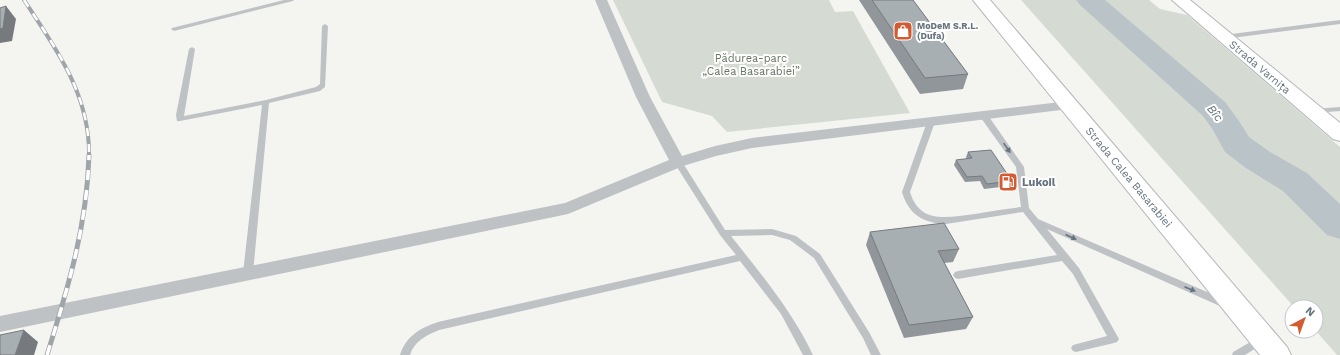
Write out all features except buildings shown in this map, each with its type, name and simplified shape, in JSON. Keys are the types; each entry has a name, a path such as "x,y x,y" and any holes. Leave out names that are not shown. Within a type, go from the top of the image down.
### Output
{"main road":[{"name":"Strada Calea Basarabiei","path":"981,0 1277,355"},
{"name":"Strada Varnița","path":"1180,0 1340,134"}],"street":[{"path":"600,0 643,97 678,162"},
{"path":"0,324 568,208 678,162 715,151 752,143 1069,105"}],"lane":[{"path":"174,29 291,0"},
{"path":"1224,37 1340,22"},
{"path":"192,49 180,119 266,102 318,89 323,85 325,26"},
{"path":"248,274 266,102"},
{"path":"1313,111 1340,109"},
{"path":"984,116 1020,167 1025,209 1076,272 1114,339 1076,348"},
{"path":"931,122 906,192 908,200 913,208 924,217 934,221 946,221 1025,209"},
{"path":"678,162 723,233 784,311 808,355"},
{"path":"1035,221 1240,310"},
{"path":"723,233 772,232 792,238 817,256 866,335 876,355"},
{"path":"405,355 406,351 417,335 438,326 742,257"},
{"path":"958,275 1064,257"},
{"path":"1237,355 1264,338"}],"green space":[{"name":"Pădurea-parc „Calea Basarabiei”","path":"613,0 829,0 835,12 853,11 910,113 727,132 712,116 662,102"},
{"path":"1021,0 1149,0 1160,9 1187,15 1340,147 1340,355 1337,355 1323,339 1324,299 1287,299"}],"waterway":[{"name":"Bîc","path":"1089,0 1214,109 1228,128 1236,144 1258,160 1295,182 1340,225"}],"railway":[{"path":"24,0 59,55 77,92 84,112 88,134 89,155"},
{"path":"47,355 75,256 85,207 89,155"}],"place":[{"name":"MoDeM S.R.L. (Dufa)","path":"903,31"},
{"name":"Lukoil","path":"1008,182"}]}
